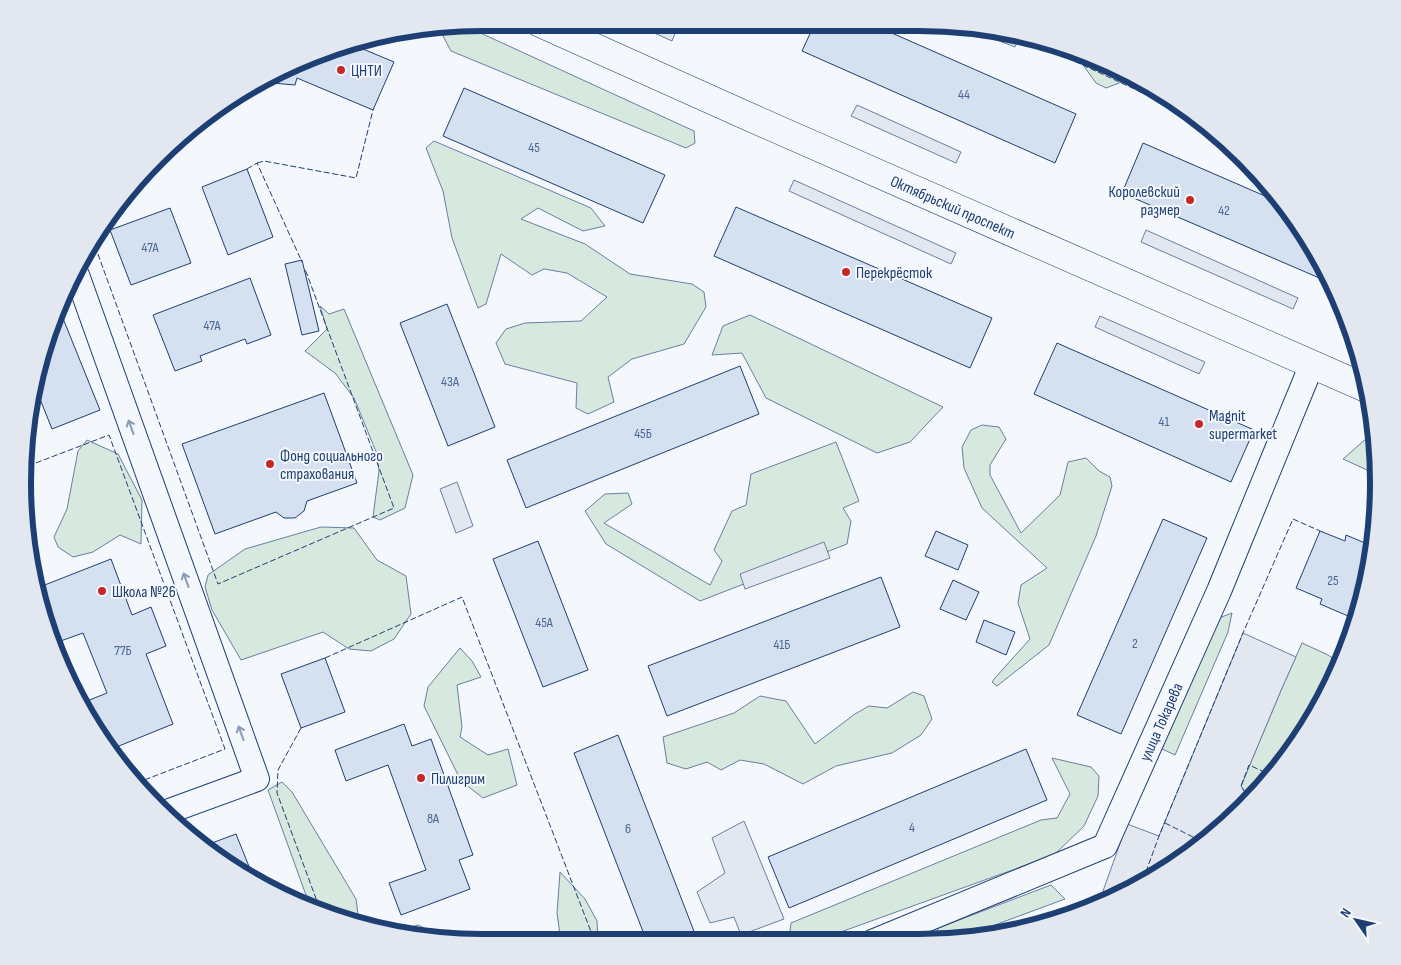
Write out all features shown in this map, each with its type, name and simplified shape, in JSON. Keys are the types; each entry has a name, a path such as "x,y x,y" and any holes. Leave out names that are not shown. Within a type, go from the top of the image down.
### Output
{"main road":[{"name":"Октябрьский проспект","path":"560,31 745,115 1359,385"}],"street":[{"path":"79,281 257,779 172,810"},
{"name":"улица Токарева","path":"891,934 1105,846 1219,590 1312,364"}],"shaded area":[{"path":"476,31 694,131 695,143 686,148 451,51 442,34"},
{"path":"650,31 676,31 672,41"},
{"path":"989,37 1017,43 1015,47"},
{"path":"1081,62 1124,81 1106,88 1096,83"},
{"path":"857,105 961,152 956,163 851,116"},
{"path":"434,141 591,208 605,226 583,231 538,208 521,219 585,244 630,274 692,284 704,292 706,307 684,344 632,359 608,377 614,402 588,414 576,408 577,383 505,364 496,343 506,329 525,323 581,321 607,297 567,273 544,269 532,275 501,254 486,304 478,308 452,238 443,191 426,148"},
{"path":"794,180 956,253 951,264 789,191"},
{"path":"1146,230 1298,298 1293,309 1141,242"},
{"path":"320,306 329,314 344,309 413,475 405,508 380,520 373,517 379,471 377,454 354,398 335,373 305,351 327,329"},
{"path":"750,315 943,407 910,442 877,453 766,398 742,353 712,355 723,326"},
{"path":"1100,316 1205,362 1199,374 1095,327"},
{"path":"982,425 999,427 1006,439 990,465 990,475 1021,533 1060,495 1068,462 1086,458 1099,471 1110,477 1112,486 1096,536 1049,645 997,686 992,682 1030,639 1018,603 1021,585 1047,568 982,508 964,468 962,447 971,430"},
{"path":"1367,438 1367,438 1370,471 1343,459"},
{"path":"87,440 118,454 142,500 141,544 120,535 93,552 73,557 58,547 54,537 67,509 78,451"},
{"path":"836,442 859,501 843,508 851,521 847,544 700,601 606,544 585,511 605,494 628,493 632,504 604,523 710,585 722,561 714,550 732,511 746,505 751,474"},
{"path":"457,482 473,526 456,533 440,489"},
{"path":"321,527 354,528 377,560 406,576 411,614 394,639 371,651 349,649 323,632 241,660 212,610 205,587 208,575 245,549"},
{"path":"824,542 830,558 745,589 740,574"},
{"path":"1232,613 1228,632 1175,755 1158,747 1219,618"},
{"path":"1243,633 1296,657 1241,786 1246,793 1216,822 1169,858 1118,887 1106,892 1103,891 1127,824 1159,836"},
{"path":"1302,643 1333,658 1323,682 1294,733 1277,757 1246,793 1241,786"},
{"path":"460,648 472,661 481,677 457,685 462,727 460,737 488,755 508,749 517,785 483,798 461,781 424,706 428,687"},
{"path":"913,692 924,696 932,719 921,735 892,753 836,766 803,784 764,764 740,760 721,770 707,762 686,769 667,763 663,737 734,713 760,696 786,701 815,744 855,714 869,706 887,708"},
{"path":"1052,758 1091,767 1099,776 1098,796 1084,826 1054,855 835,934 790,934 791,923 1041,820 1057,818 1070,794"},
{"path":"282,782 292,792 356,899 357,916 337,910 307,898 268,790"},
{"path":"744,821 784,919 744,934 741,934 734,917 710,923 697,892 725,873 712,838"},
{"path":"560,872 585,899 597,921 598,934 560,934 557,913"},
{"path":"1051,885 1065,899 985,929 937,933 938,928"},
{"path":"418,925 430,931 424,930 410,928"}],"building":[{"path":"811,31 887,31 1076,114 1055,163 802,51"},
{"name":"ЦНТИ","path":"361,48 394,62 373,110 297,78 295,85 273,83 337,55"},
{"path":"464,88 665,175 643,223 443,136"},
{"path":"1143,143 1268,197 1294,232 1321,279 1122,193"},
{"path":"247,169 273,237 228,255 202,187"},
{"path":"736,207 992,318 970,368 714,256"},
{"path":"170,208 191,263 131,285 110,230"},
{"path":"302,260 319,331 302,335 285,264"},
{"path":"250,278 271,335 247,344 245,339 200,356 202,361 175,371 153,315"},
{"path":"447,304 495,427 448,446 400,323"},
{"path":"63,318 100,410 52,429 39,398 55,337"},
{"path":"1057,343 1254,430 1231,482 1034,394"},
{"path":"740,366 759,414 526,508 507,460"},
{"name":"Фонд социального страхования","path":"324,393 357,483 307,501 304,511 295,518 284,518 276,512 215,534 182,444"},
{"path":"1163,519 1207,538 1121,734 1077,715"},
{"path":"936,531 968,545 958,570 925,556"},
{"path":"1320,531 1345,541 1346,535 1366,543 1361,571 1349,617 1320,604 1322,599 1296,588"},
{"path":"538,541 588,670 543,687 493,559"},
{"path":"111,559 132,615 151,607 166,646 146,654 173,724 117,747 88,701 107,693 83,633 60,641 44,585"},
{"path":"881,577 900,627 667,716 648,666"},
{"path":"953,580 979,592 966,620 940,609"},
{"path":"984,620 1015,632 1006,655 976,642"},
{"path":"325,658 345,712 301,728 281,674"},
{"path":"404,724 412,746 431,739 473,855 459,860 470,889 401,915 389,883 426,870 388,765 346,781 335,750"},
{"path":"618,735 695,934 644,934 574,753"},
{"path":"1026,749 1047,800 789,908 768,857"},
{"path":"236,834 250,869 232,858 211,843"}],"fence":[{"path":"1057,53 1155,98"},
{"path":"257,163 264,161 356,178 373,110"},
{"path":"247,169 257,163 302,262"},
{"path":"119,215 122,214 121,212"},
{"path":"96,250 218,584 394,508 305,269"},
{"path":"32,465 109,435 225,749 143,780"},
{"path":"1146,872 1243,633 1293,519 1320,531"},
{"path":"325,658 462,597 592,934"},
{"path":"301,728 278,770 277,793 317,902"},
{"path":"1246,793 1241,786 1249,765 1265,772"},
{"path":"1165,823 1196,839"}],"place":[{"name":"ЦНТИ","path":"341,70"},
{"name":"Королевский размер","path":"1190,200"},
{"name":"Перекрёсток","path":"846,272"},
{"name":"Magnit supermarket","path":"1199,424"},
{"name":"Фонд социального страхования","path":"270,464"},
{"name":"Школа №26","path":"102,591"},
{"name":"Пилигрим","path":"421,778"}]}
